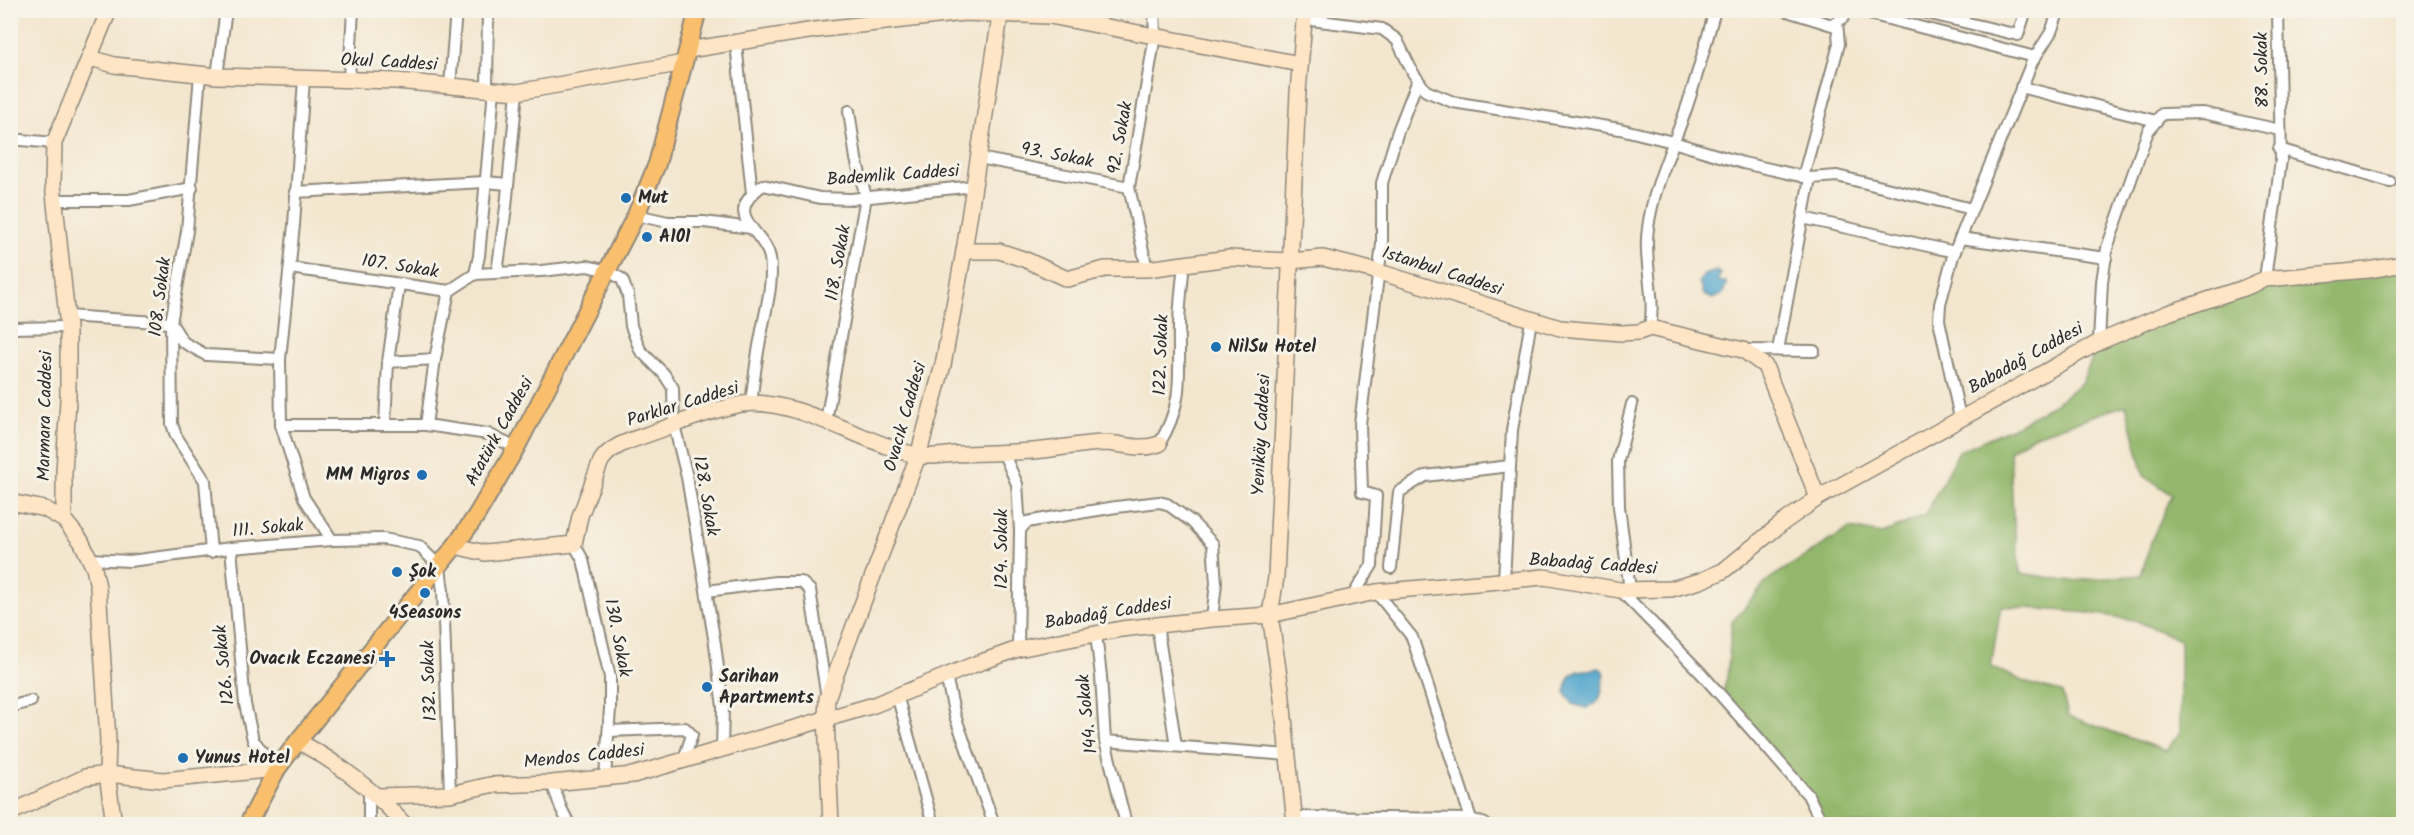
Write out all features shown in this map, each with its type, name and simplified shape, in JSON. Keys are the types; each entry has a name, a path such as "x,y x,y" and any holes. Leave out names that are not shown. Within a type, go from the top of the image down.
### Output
{"main road":[{"name":"Atatürk Caddesi","path":"248,825 277,769 440,567 476,516 516,448 636,215 657,164 698,10"}],"street":[{"name":"Marmara Caddesi","path":"64,520 68,399 67,322 55,200 54,144 109,10"},
{"path":"217,76 226,10"},
{"path":"349,79 353,10"},
{"path":"450,86 456,10"},
{"path":"476,274 491,90 489,10"},
{"name":"92. Sokak","path":"1146,269 1129,187 1155,36 1154,10"},
{"path":"1650,328 1652,316 1648,282 1647,231 1653,201 1695,82 1715,10"},
{"path":"1784,10 1832,25 1843,18 1847,10"},
{"path":"1854,10 1888,15 2035,57"},
{"path":"1914,10 2018,35 2026,10"},
{"path":"1960,418 1939,320 1940,304 1960,238 2021,87 2035,57 2051,32 2059,10"},
{"name":"88. Sokak","path":"2265,279 2281,160 2278,10"},
{"name":"Okul Caddesi","path":"91,58 114,64 217,76 349,79 517,92 736,44 903,14 1001,12 1050,16 1300,64"},
{"name":"Ovacık Caddesi","path":"831,825 827,698 918,456 943,365 964,251 1001,12"},
{"path":"1304,15 1382,29 1397,40 1426,91 1453,102 1599,125 1673,142 1743,163 1807,177 1837,176 1972,209"},
{"name":"Yeniköy Caddesi","path":"1295,821 1281,689 1270,615 1276,577 1304,15"},
{"path":"1778,351 1803,218 1807,177 1839,44 1837,22"},
{"path":"736,44 752,193 746,202 744,215 769,255 771,276 756,359 751,404"},
{"name":"108. Sokak","path":"200,74 187,231 171,323 172,424 176,436 205,481 211,552"},
{"path":"304,79 290,268 280,359 281,425 304,498 332,540"},
{"path":"1353,597 1372,565 1376,496 1362,492 1360,424 1382,244 1382,183 1398,131 1418,80"},
{"path":"2021,87 2156,121"},
{"path":"497,273 517,92"},
{"name":"118. Sokak","path":"826,421 866,197 856,159 849,111"},
{"path":"2099,342 2107,248 2148,131 2156,121 2162,114 2203,113 2280,130"},
{"path":"10,139 54,144"},
{"path":"2279,149 2390,182"},
{"name":"93. Sokak","path":"979,158 1129,187"},
{"path":"295,192 485,182 508,184"},
{"name":"Bademlik Caddesi","path":"752,193 763,186 820,198 866,197 974,186"},
{"path":"55,200 129,200 192,188"},
{"path":"636,215 668,222 704,222 751,228"},
{"path":"1803,218 1955,252"},
{"path":"1960,238 2106,258"},
{"name":"Istanbul Caddesi","path":"964,251 999,251 1026,260 1067,279 1105,269 1146,269 1229,258 1290,261 1323,258 1379,272 1531,321 1560,328 1639,332 1650,328 1743,350 1765,366 1818,498"},
{"name":"122. Sokak","path":"1160,444 1169,428 1180,392 1178,325 1184,263"},
{"name":"Babadağ Caddesi","path":"826,718 874,705 1018,649 1096,634 1157,625 1270,615 1376,592 1504,580 1544,577 1625,590 1671,589 1700,581 1723,571 1781,524 1818,498 2099,342 2265,279 2368,270 2403,264"},
{"name":"107. Sokak","path":"290,268 449,291 476,274 587,266 608,271"},
{"name":"128. Sokak","path":"608,271 622,279 628,296 631,326 640,350 664,374 673,388 674,425 687,477 698,552 707,591 723,707 722,750"},
{"path":"385,424 388,362 399,284"},
{"path":"426,425 435,359 449,291"},
{"path":"1504,580 1512,430 1531,321"},
{"path":"10,328 67,322 171,323 183,342 206,355 280,359"},
{"path":"1743,350 1814,351"},
{"path":"388,362 435,359"},
{"name":"Parklar Caddesi","path":"574,544 580,516 600,461 606,454 627,442 743,404 765,404 826,421 887,447 918,456 1044,450 1079,444 1109,443 1130,448 1160,444"},
{"path":"1632,404 1618,461 1625,590 1808,795 1821,821 1820,825"},
{"path":"281,425 426,425 488,434 516,448"},
{"name":"124. Sokak","path":"1004,452 1017,484 1020,530 1018,649"},
{"path":"1391,568 1399,492 1425,476 1510,466"},
{"path":"10,502 45,509 64,520 81,541 94,568 98,587 108,740 107,774 114,825"},
{"path":"1020,530 1027,522 1055,517 1133,505 1159,502 1167,504 1192,522 1213,544 1216,583 1212,619"},
{"name":"111. Sokak","path":"90,559 130,561 231,548 332,540 384,539 419,546 440,567"},
{"path":"455,546 484,553 574,544"},
{"name":"130. Sokak","path":"574,544 583,561 610,677 605,777"},
{"name":"126. Sokak","path":"231,548 245,704 253,740 277,769"},
{"name":"132. Sokak","path":"440,567 443,591 450,794"},
{"path":"707,591 776,582 801,582 810,590 827,698"},
{"path":"1376,592 1412,637 1471,819"},
{"path":"1157,625 1176,746"},
{"name":"144. Sokak","path":"1096,634 1105,741 1126,825"},
{"path":"946,676 955,716 994,825"},
{"path":"897,695 933,825"},
{"path":"10,707 31,701"},
{"name":"Mendos Caddesi","path":"373,792 450,794 490,785 552,783 633,775 826,718"},
{"path":"609,731 685,728 692,735 683,762"},
{"path":"298,741 321,754 373,792 404,825"},
{"path":"1105,741 1288,755"},
{"path":"12,825 10,814 85,777 107,774 163,780 277,769"},
{"path":"552,783 570,825"},
{"path":"369,825 373,792"},
{"path":"1295,821 1471,819 1485,825"}],"green space":[{"path":"2403,264 2403,824 1820,824 1815,806 1722,696 1727,677 1732,622 1769,579 1850,528 1882,534 1925,515 1959,451 2020,424 2060,400 2082,382 2099,342 2244,288","holes":["2126,405 2144,475 2172,495 2152,539 2141,575 2072,581 2020,573 2013,517 2010,450 2033,436","2001,606 2090,613 2135,620 2180,640 2180,732 2166,751 2068,716 2062,692 2030,684 1991,667"]}],"water":[{"path":"1716,271 1721,274 1718,278 1720,282 1726,282 1726,285 1722,295 1712,299 1703,294 1699,282 1704,275"},
{"path":"1599,668 1604,671 1605,676 1597,703 1586,708 1573,704 1565,692 1569,677 1580,671"}],"place":[{"name":"Mut","path":"626,198"},
{"name":"A101","path":"647,237"},
{"name":"NilSu Hotel","path":"1216,347"},
{"name":"MM Migros","path":"422,475"},
{"name":"Şok","path":"397,572"},
{"name":"4Seasons","path":"425,593"},
{"name":"Ovacık Eczanesi","path":"387,659"},
{"name":"Sarihan Apartments","path":"707,687"},
{"name":"Yunus Hotel","path":"183,758"}]}
